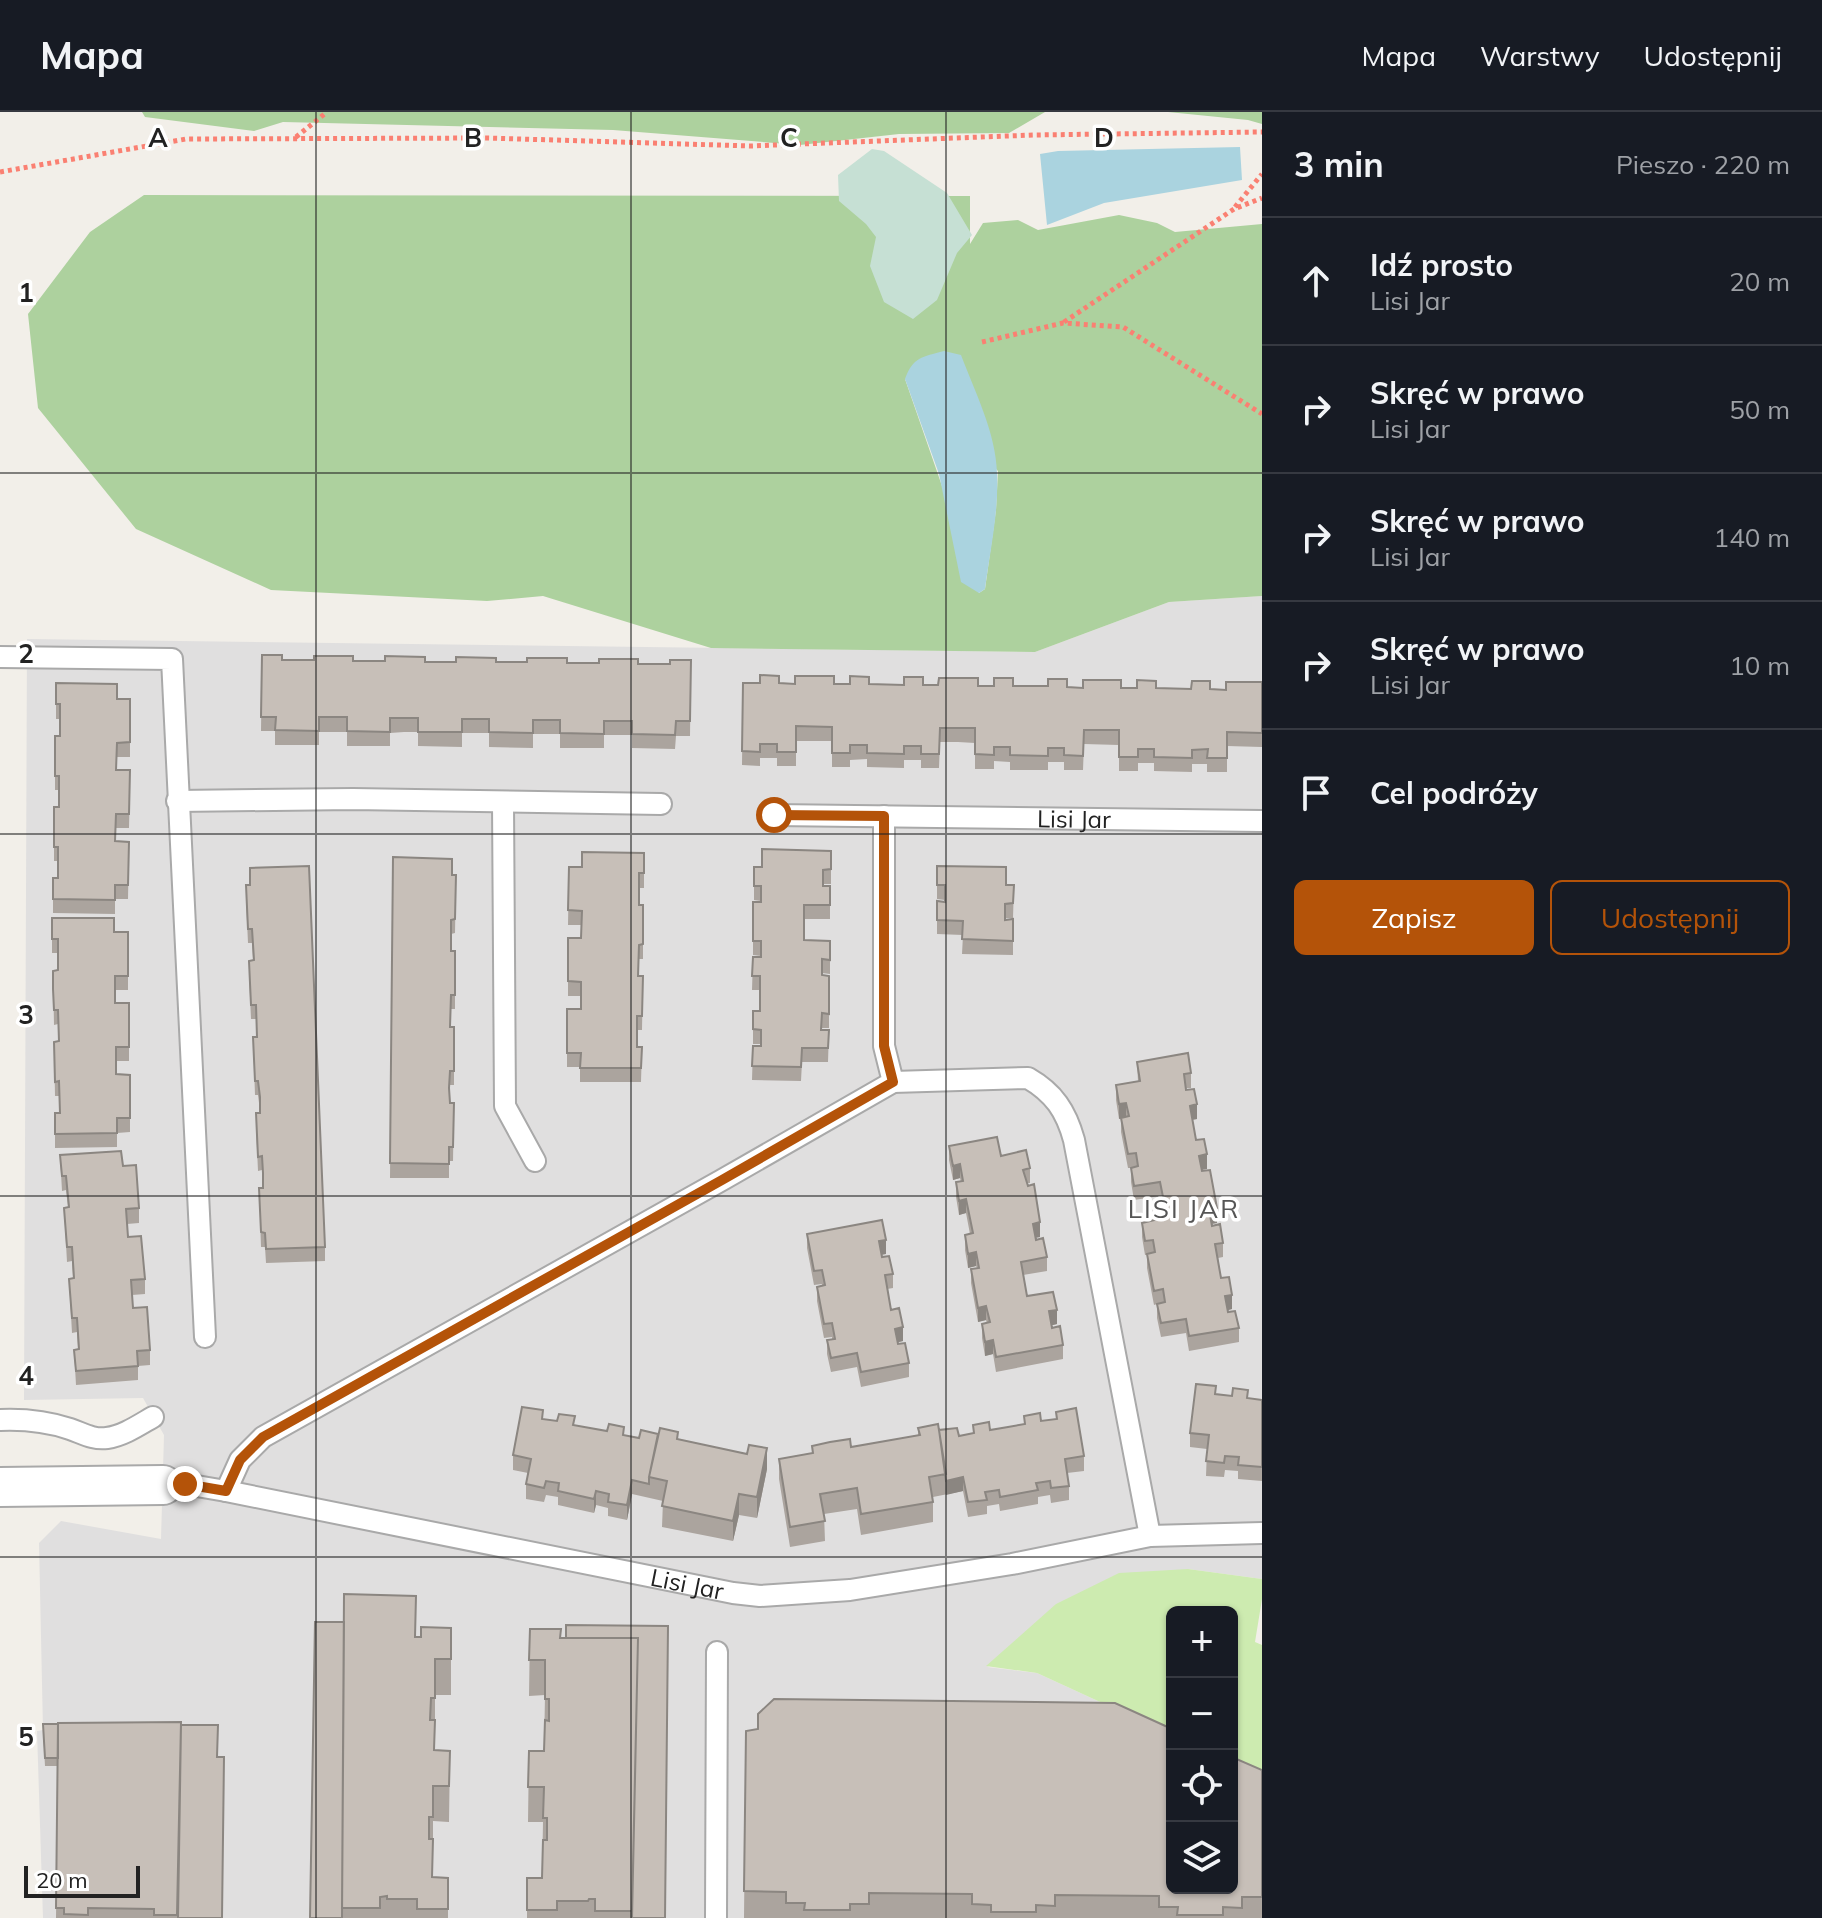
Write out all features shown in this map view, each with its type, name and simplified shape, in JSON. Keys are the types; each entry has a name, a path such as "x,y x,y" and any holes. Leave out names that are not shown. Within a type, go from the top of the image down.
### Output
{"street":[{"name":"Lisi Jar","path":"0,1487 163,1485"}],"lane":[{"path":"0,657 172,659 205,1337"},
{"path":"177,801 353,799 661,804"},
{"path":"503,803 505,1106 535,1161"},
{"name":"Lisi Jar","path":"774,815 1262,821"},
{"path":"884,816 884,1046 893,1082"},
{"path":"226,1491 240,1460 263,1437 893,1082 1028,1078 1047,1089 1060,1103 1070,1124 1150,1536"},
{"path":"0,1420 26,1419 89,1437 107,1438 153,1417"},
{"name":"Lisi Jar","path":"163,1485 185,1484 226,1491 760,1596 850,1590 1012,1564 1150,1536 1262,1533"},
{"path":"716,1918 717,1652"}],"path":[{"path":"295,138 327,112"},
{"path":"0,172 186,139 488,138 750,146 1033,135 1262,132"},
{"path":"1234,209 1262,174"},
{"path":"1063,323 1234,209 1262,198"},
{"path":"982,342 1063,323 1123,327 1262,414"}],"shaded area":[{"path":"1262,596 1262,1579 1188,1569 987,1667 1037,1673 1166,1732 1166,1894 1238,1894 1262,1918 43,1918 37,1731 43,1730 39,1543 61,1521 161,1539 164,1435 143,1398 24,1400 27,639 1035,652 1169,602"}],"green space":[{"path":"142,112 1045,112 1009,133 899,134 800,145 613,130 283,122 254,131 145,117"},
{"path":"1168,112 1262,112 1262,124 1248,120"},
{"path":"872,149 884,151 947,193 972,235 957,253 937,300 913,319 884,302 870,266 876,237 839,201 838,175"},
{"path":"144,195 970,196 970,244 983,223 1018,220 1038,230 1119,215 1157,223 1175,232 1262,224 1262,596 1169,602 1035,652 711,648 543,596 487,601 271,590 136,529 38,408 28,314 90,232","holes":["905,379 998,471 985,589 979,593"]},
{"path":"1188,1569 1262,1579 1255,1642 1262,1645 1262,1776 1238,1766 1238,1606 1166,1606 1166,1732 1037,1673 986,1666 1056,1604 1119,1573"}],"water":[{"path":"1240,147 1242,180 1104,203 1047,225 1040,154"},
{"path":"944,351 961,355 984,413 996,458 994,531 985,589 979,593 961,582 939,474 905,379 911,366 919,359"}],"building":[{"path":"262,655 282,655 282,660 353,656 353,661 385,661 385,656 425,657 425,662 456,662 456,657 496,658 496,662 567,658 567,663 638,659 638,664 670,664 670,660 691,660 690,721 676,721 675,735 632,734 632,721 604,721 604,734 560,733 560,720 533,720 533,733 489,732 489,719 462,719 462,732 418,732 418,718 390,718 390,732 347,731 347,717 319,717 319,731 275,730 276,717 261,717"},
{"path":"760,675 779,676 779,683 795,684 795,676 834,676 834,684 850,684 850,676 869,677 869,684 904,685 904,677 923,677 923,685 938,685 939,678 978,678 978,686 994,686 994,678 1013,678 1013,686 1048,686 1048,679 1067,679 1067,687 1083,688 1083,680 1121,680 1121,688 1137,688 1137,680 1156,681 1156,688 1191,689 1192,681 1210,681 1210,689 1226,690 1226,682 1262,682 1262,733 1227,732 1227,758 1207,758 1208,749 1192,750 1192,758 1154,757 1154,749 1138,749 1138,757 1119,757 1119,730 1084,730 1083,756 1064,755 1064,748 1048,748 1048,756 1010,755 1010,747 994,747 994,755 975,754 975,728 940,728 939,754 921,754 921,746 904,746 904,754 867,753 867,745 850,745 850,753 832,753 832,727 796,726 796,752 777,752 777,744 760,744 760,752 742,751 743,683 760,683"},
{"path":"56,683 117,684 117,699 130,699 130,742 117,743 116,770 130,770 129,814 116,814 115,841 129,842 128,885 115,885 115,900 53,899 53,878 58,878 54,807 59,807 55,736 60,736 60,704 56,704"},
{"path":"762,849 831,851 831,869 823,870 823,886 830,886 830,905 804,905 804,940 830,941 830,960 822,959 822,975 829,976 829,1014 822,1013 821,1030 829,1030 828,1048 802,1048 801,1067 752,1066 753,1046 761,1046 761,1030 753,1029 753,1011 760,1011 760,976 752,976 753,957 761,957 761,941 753,941 753,902 761,902 761,886 754,886 754,867 762,867"},
{"path":"582,852 644,853 644,873 639,873 639,905 643,905 643,944 639,945 638,976 643,976 642,1016 637,1016 637,1047 642,1047 641,1068 580,1068 581,1053 567,1053 567,1009 581,1009 581,982 568,981 568,938 581,938 582,911 568,910 569,867 582,867"},
{"path":"393,857 452,859 452,875 456,875 455,919 451,920 455,995 451,995 454,1071 450,1071 449,1088 450,1103 454,1103 453,1147 449,1147 449,1164 390,1163"},
{"path":"309,866 325,1247 266,1249 265,1233 261,1232 259,1188 263,1188 263,1173 262,1156 258,1157 256,1113 260,1113 260,1097 258,1081 255,1081 253,1037 257,1037 256,1005 251,1005 249,961 254,960 252,929 248,929 246,885 250,885 250,868"},
{"path":"937,866 1006,867 1006,885 1014,885 1013,903 1005,904 1005,920 1013,919 1013,941 962,939 963,921 937,920 937,901 945,902 945,885 937,885"},
{"path":"52,918 114,918 114,932 128,932 128,976 115,976 115,1003 129,1003 129,1047 116,1047 116,1074 130,1075 130,1118 117,1118 117,1133 55,1134 55,1113 60,1113 54,1042 59,1041 58,1010 54,1010 53,989 53,971 58,970 58,939 52,939"},
{"path":"1188,1053 1191,1073 1184,1074 1186,1090 1194,1089 1197,1104 1190,1106 1196,1140 1204,1139 1207,1154 1199,1156 1202,1171 1210,1170 1217,1208 1209,1210 1212,1226 1220,1224 1223,1243 1215,1244 1221,1278 1229,1277 1232,1295 1225,1296 1228,1312 1235,1311 1239,1328 1189,1336 1186,1319 1161,1323 1157,1304 1165,1302 1163,1289 1154,1291 1147,1254 1155,1252 1153,1240 1145,1241 1142,1223 1167,1217 1160,1182 1134,1186 1131,1168 1138,1166 1136,1153 1128,1154 1121,1118 1129,1116 1126,1103 1119,1104 1116,1085 1140,1081 1137,1062"},
{"path":"997,1137 1001,1156 1026,1150 1030,1168 1023,1170 1028,1186 1034,1184 1040,1222 1033,1224 1036,1240 1043,1238 1047,1257 1021,1262 1027,1296 1053,1292 1057,1310 1049,1311 1052,1328 1060,1326 1063,1345 996,1357 993,1340 985,1342 982,1324 990,1322 986,1306 978,1308 971,1269 979,1268 976,1252 968,1254 965,1235 973,1233 966,1199 959,1201 956,1182 963,1181 960,1164 953,1166 949,1146"},
{"path":"121,1151 123,1166 136,1165 139,1208 126,1209 128,1237 141,1236 145,1279 131,1280 133,1308 147,1307 150,1350 137,1351 138,1366 76,1371 74,1350 79,1349 77,1318 72,1318 69,1279 74,1278 72,1247 67,1247 64,1208 69,1207 60,1155"},
{"path":"882,1220 886,1240 879,1241 882,1257 889,1256 893,1274 885,1275 891,1310 899,1308 903,1327 895,1329 898,1344 905,1343 909,1363 861,1372 857,1353 831,1358 827,1340 835,1339 832,1323 824,1324 817,1287 825,1285 822,1270 814,1271 807,1234"},
{"path":"1196,1384 1216,1386 1215,1394 1232,1396 1233,1388 1248,1390 1247,1398 1262,1400 1262,1467 1238,1465 1239,1457 1225,1456 1224,1463 1206,1461 1209,1435 1190,1433"},
{"path":"522,1407 543,1410 542,1419 557,1421 559,1414 575,1416 573,1425 607,1431 609,1424 624,1427 623,1435 639,1438 641,1430 658,1434 649,1484 632,1480 627,1505 608,1502 609,1494 596,1491 594,1499 558,1491 559,1483 546,1481 544,1488 526,1484 531,1459 513,1455"},
{"path":"1076,1408 1084,1456 1065,1459 1069,1486 1051,1488 1050,1481 1036,1483 1038,1490 1000,1497 999,1490 985,1492 987,1500 968,1502 963,1477 946,1481 939,1430 957,1428 959,1436 974,1433 973,1425 989,1422 990,1430 1025,1424 1024,1416 1040,1413 1041,1421 1057,1419 1056,1412"},
{"path":"938,1424 946,1474 929,1477 933,1502 861,1514 857,1488 820,1494 825,1521 790,1527 779,1459 813,1453 812,1446 830,1442 850,1439 851,1447 920,1435 918,1428"},
{"path":"660,1428 678,1432 677,1439 747,1454 749,1445 767,1448 757,1497 739,1494 733,1521 662,1506 667,1481 649,1477"},
{"path":"344,1594 416,1596 415,1637 421,1637 421,1627 451,1628 451,1659 435,1659 435,1698 431,1698 430,1720 435,1720 434,1750 450,1751 449,1786 433,1786 433,1817 429,1817 429,1839 433,1839 432,1877 448,1878 448,1909 417,1909 417,1899 387,1899 387,1896 380,1897 380,1908 342,1908"},
{"path":"315,1622 344,1622 342,1918 310,1918"},
{"path":"566,1625 668,1626 665,1918 632,1918 638,1638 566,1638"},
{"path":"530,1629 561,1629 560,1638 638,1638 632,1911 595,1911 595,1899 557,1901 557,1910 527,1910 527,1878 542,1878 543,1840 547,1840 547,1818 543,1818 544,1787 528,1787 529,1751 544,1751 545,1720 549,1721 549,1699 545,1699 545,1660 529,1660"},
{"path":"774,1699 1115,1703 1166,1726 1166,1894 1238,1894 1238,1760 1262,1770 1262,1897 1242,1897 1242,1908 1223,1907 1223,1915 1177,1915 1178,1907 1159,1907 1159,1896 1055,1895 1055,1906 1036,1905 1036,1912 991,1912 991,1905 972,1904 972,1894 869,1893 869,1904 850,1904 850,1910 804,1910 805,1903 786,1903 786,1892 744,1891 746,1731 758,1729 758,1714"},
{"path":"181,1722 177,1915 154,1915 154,1909 88,1908 88,1915 64,1914 64,1908 56,1908 58,1723"},
{"path":"43,1724 58,1724 58,1758 45,1758"},
{"path":"181,1725 218,1725 217,1757 224,1757 222,1918 178,1918"}],"district":[{"name":"LISI JAR","path":"1184,1208"}],"route":[{"path":"185,1484 226,1491 240,1460 263,1437 893,1082 884,1046 884,816 774,815"}]}
